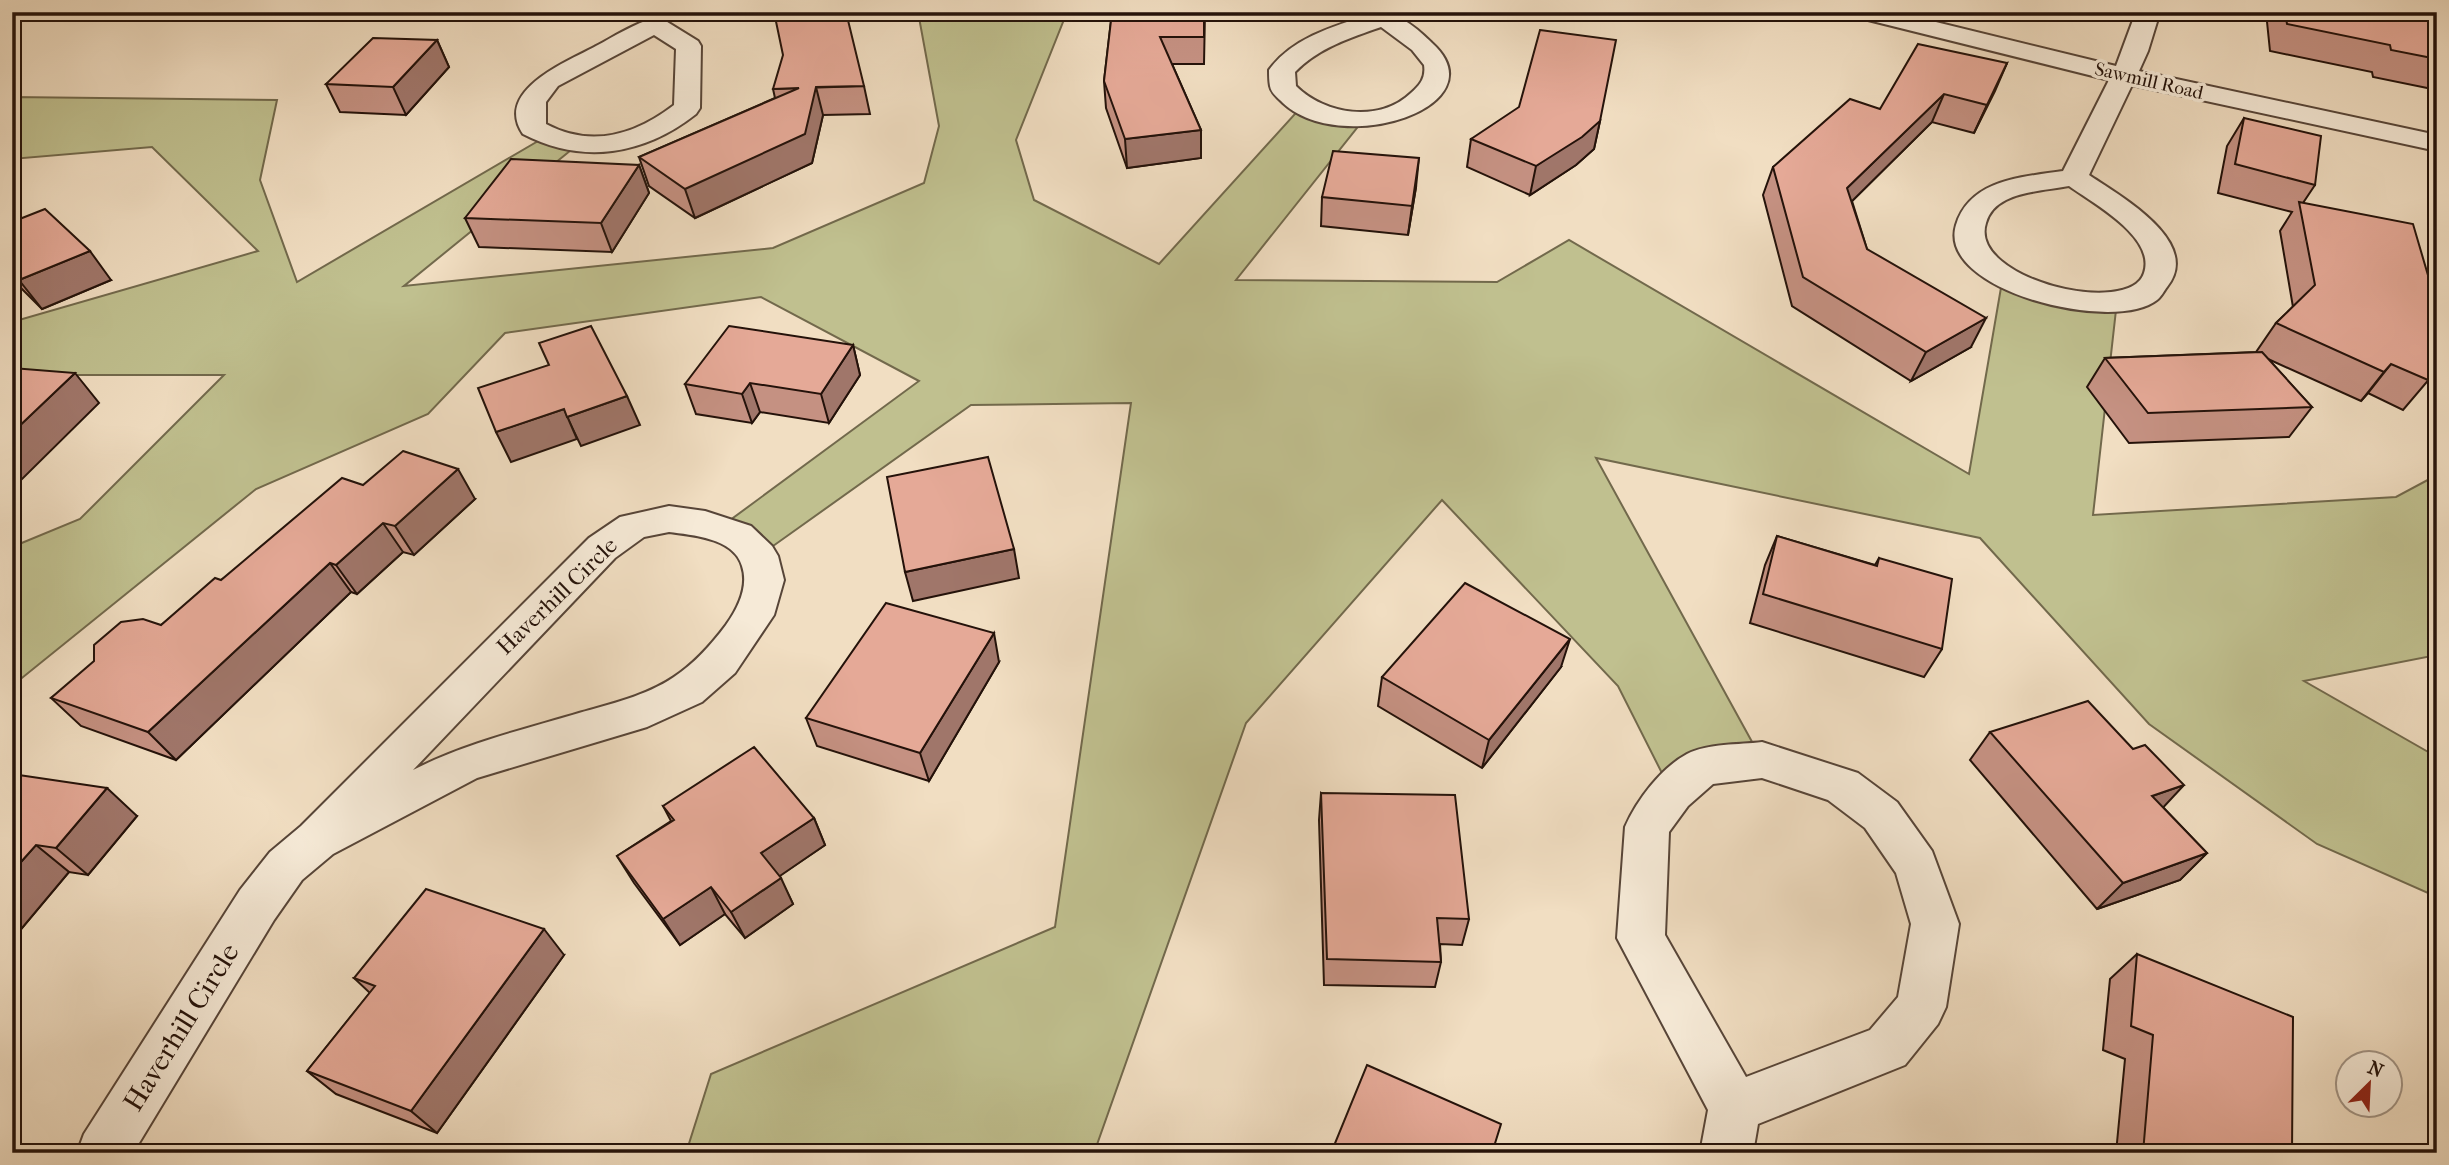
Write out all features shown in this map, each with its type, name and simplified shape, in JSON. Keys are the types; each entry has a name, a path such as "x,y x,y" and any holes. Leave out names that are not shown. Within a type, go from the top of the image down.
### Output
{"street":[{"name":"Sawmill Road","path":"1864,12 2122,75 2437,143"},
{"path":"2074,177 2136,51 2148,12"},
{"path":"1388,15 1425,51 1436,64 1438,71 1432,86 1412,107 1385,118 1335,117 1303,105 1283,88 1282,70 1295,55 1308,46 1388,15"},
{"path":"656,18 689,46 687,108 668,125 646,135 605,146 564,144 533,128 529,109 538,91 549,81 656,18"},
{"path":"2074,177 2134,222 2158,247 2162,263 2157,284 2145,295 2118,302 2085,303 2047,296 2003,276 1977,256 1969,242 1970,229 1975,214 1987,199 2001,192 2074,177"},
{"name":"Haverhill Circle","path":"103,1153 257,905 286,866 317,840 602,548 633,526 669,519 705,524 738,536 759,556 765,580 754,615 721,662 687,690 632,715 466,764 317,840"},
{"path":"1762,760 1843,786 1881,816 1916,865 1935,924 1921,1007 1887,1048 1731,1130 1641,938 1647,827 1672,793 1702,767 1762,760"}],"green space":[{"path":"918,12 1067,12 1016,140 1034,200 1159,264 1303,105 1364,119 1236,280 1497,282 1569,240 1969,474 2003,276 2117,301 2093,515 2396,497 2437,475 2437,655 2304,681 2437,757 2437,897 2317,844 2149,724 1980,538 1596,458 1762,760 1672,793 1618,686 1442,500 1246,723 1094,1153 686,1153 711,1074 1055,927 1131,403 971,405 759,556 718,529 919,381 761,297 505,333 428,414 256,489 12,686 12,547 80,519 224,375 12,375 12,322 258,251 152,147 12,159 12,97 277,100 260,180 297,282 545,137 576,146 404,286 773,248 924,183 939,126"}],"building":[{"path":"774,12 846,12 864,86 816,87 805,134 685,189 639,157 799,88 773,89 783,55"},
{"path":"1112,12 1204,12 1204,37 1160,37 1201,130 1125,139 1104,81"},
{"path":"2285,12 2437,12 2437,59 2391,50 2390,45 2287,24"},
{"path":"1540,30 1616,40 1600,121 1582,137 1536,166 1471,139 1519,107"},
{"path":"373,38 437,40 393,87 326,84"},
{"path":"1918,44 2007,63 1987,105 1944,94 1847,188 1867,249 1986,318 1926,352 1803,277 1773,167 1850,99 1880,109"},
{"path":"2244,118 2321,136 2315,185 2235,164"},
{"path":"1333,151 1419,158 1412,206 1322,197"},
{"path":"511,159 639,165 601,223 465,218"},
{"path":"2299,202 2413,224 2437,306 2437,370 2428,380 2391,364 2384,372 2276,323 2315,285"},
{"path":"45,209 90,251 19,280 12,273 12,222"},
{"path":"591,326 627,396 567,417 564,409 496,432 478,388 549,365 539,343"},
{"path":"729,326 853,345 821,394 750,383 742,394 685,384"},
{"path":"2262,352 2312,407 2148,413 2105,358"},
{"path":"12,368 75,373 12,433"},
{"path":"403,451 458,469 395,526 383,523 336,565 330,563 148,732 51,698 94,661 94,645 121,622 143,619 161,625 215,578 221,580 342,478 363,485"},
{"path":"988,457 1014,549 905,572 887,477"},
{"path":"1777,536 1877,566 1879,558 1952,579 1942,649 1763,594"},
{"path":"1465,583 1570,639 1489,740 1382,677"},
{"path":"886,603 994,633 920,753 806,718"},
{"path":"2088,701 2133,749 2145,745 2184,785 2152,796 2207,853 2123,883 1990,732"},
{"path":"754,747 814,818 761,853 781,878 731,912 711,887 663,919 617,856 674,820 663,806"},
{"path":"12,774 107,788 56,848 36,845 12,872"},
{"path":"1321,793 1455,795 1469,919 1437,918 1441,962 1327,959"},
{"path":"426,889 544,929 411,1111 307,1071 375,986 354,978"},
{"path":"2137,954 2293,1017 2292,1153 2143,1153 2153,1035 2131,1026"},
{"path":"1367,1065 1501,1124 1492,1153 1331,1153"}]}
